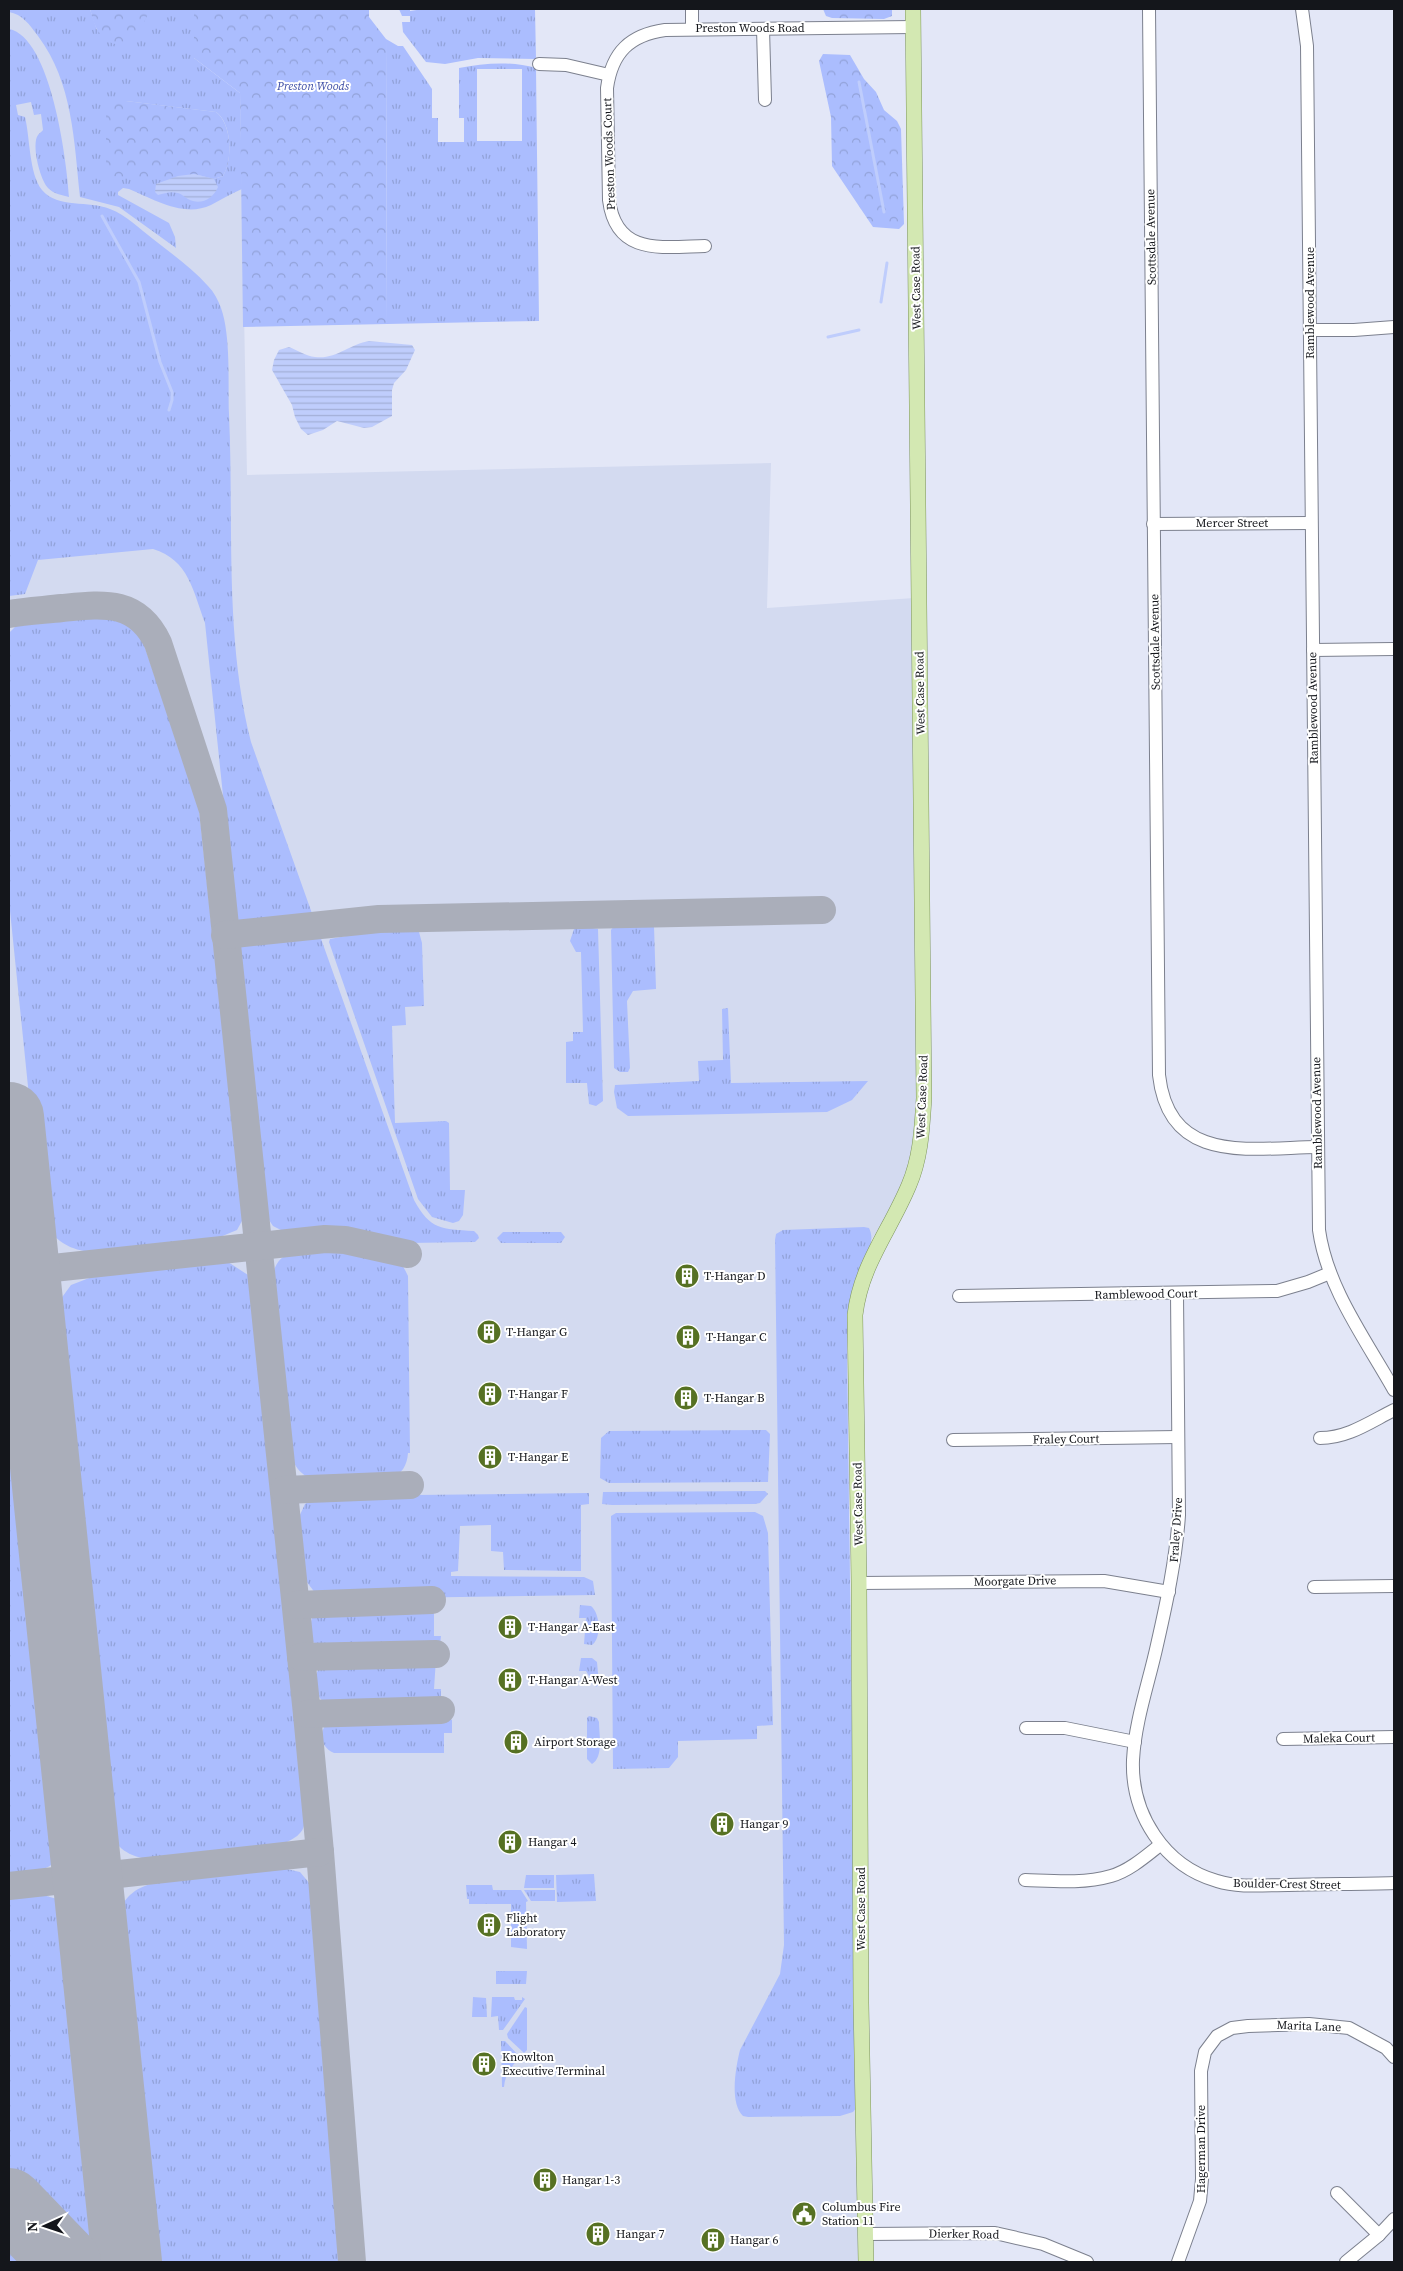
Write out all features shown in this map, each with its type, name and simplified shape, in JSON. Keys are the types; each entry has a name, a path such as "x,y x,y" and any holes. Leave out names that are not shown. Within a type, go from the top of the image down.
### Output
{"main road":[{"name":"West Case Road","path":"866,2262 861,1993 859,1583 855,1315 859,1289 868,1265 904,1197 914,1172 921,1144 924,1098 912,9"}],"street":[{"path":"692,9 692,28"},
{"name":"Scottsdale Avenue","path":"1149,9 1159,1074 1161,1091 1165,1106 1184,1130 1199,1140 1212,1145 1233,1147 1317,1147"},
{"name":"Ramblewood Avenue","path":"1302,9 1307,46 1317,1147 1320,1230 1322,1252 1330,1273 1394,1390"},
{"name":"Preston Woods Road","path":"609,75 620,52 640,36 665,30 692,28 763,29 913,26"},
{"path":"763,29 765,100"},
{"path":"539,64 566,65 609,75"},
{"name":"Preston Woods Court","path":"609,75 607,88 609,200 610,213 615,224 632,242 642,246 656,248 705,246"},
{"path":"1311,330 1354,330 1394,327"},
{"name":"Mercer Street","path":"1153,524 1311,523"},
{"path":"1313,650 1394,649"},
{"name":"Ramblewood Court","path":"959,1296 1277,1292 1330,1273"},
{"name":"Fraley Drive","path":"1133,1761 1135,1742 1177,1548 1179,1514 1177,1294"},
{"path":"1320,1438 1334,1438 1347,1434 1394,1410"},
{"name":"Fraley Court","path":"953,1440 1178,1437"},
{"name":"Moorgate Drive","path":"859,1583 1104,1581 1169,1592"},
{"path":"1314,1587 1394,1586"},
{"path":"1026,1728 1065,1728 1135,1742"},
{"name":"Maleka Court","path":"1283,1739 1394,1737"},
{"name":"Boulder-Crest Street","path":"1133,1761 1138,1802 1146,1822 1160,1844 1173,1858 1203,1876 1226,1883 1258,1885 1394,1884"},
{"path":"1024,1880 1081,1881 1112,1876 1128,1868 1160,1844"},
{"name":"Marita Lane","path":"1217,2036 1232,2028 1248,2026 1308,2024 1349,2028 1386,2048 1394,2056"},
{"name":"Hagerman Drive","path":"1178,2262 1200,2201 1202,2179 1200,2071 1205,2052 1217,2036"},
{"path":"1337,2193 1379,2235"},
{"path":"1346,2262 1394,2220"},
{"name":"Dierker Road","path":"866,2234 996,2233 1043,2244 1087,2262"}],"shaded area":[{"path":"39,9 240,93 247,475 771,463 767,608 914,598 918,1122 908,1172 890,1211 872,1239 854,1284 847,1330 859,2262 9,2262 9,12"},
{"path":"194,174 214,179 218,187 213,195 206,200 197,202 178,193 170,192 158,195 155,192 156,184 178,176"},
{"path":"369,341 412,345 415,350 406,370 394,383 392,390 392,416 372,427 364,428 337,421 323,430 308,435 301,429 292,405 272,370 279,350 289,347 308,355 322,357 336,354"}],"green space":[{"path":"9,9 90,9 97,30 150,9 194,9 194,58 240,93 242,189 211,205 190,209 169,206 129,189 123,188 118,192 118,195 169,223 175,237 176,248 119,207 80,197 70,113 58,73 50,54 32,28 22,18 9,12","holes":["126,101 216,112 225,124 229,142 228,161 223,176 214,179 194,174 178,176 113,102"]},
{"path":"90,9 150,9 136,34 129,40 114,44 106,40 98,31"},
{"name":"Preston Woods","path":"194,9 369,9 369,17 386,39 387,324 243,327 240,93 194,58"},
{"path":"399,9 410,9 410,11 423,9 535,9 536,59 478,58 445,64 426,62 403,32 402,22 410,22 410,16 402,16"},
{"path":"823,9 892,9 892,16 884,19 832,18 826,16"},
{"path":"9,29 24,37 36,54 46,76 60,130 69,197 55,193 48,188 39,170 35,146 38,135 43,130 41,114 34,115 31,102 16,105 18,115 25,117 32,165 42,190 56,200 102,206 133,222 202,279 212,291 221,308 226,332 228,360 233,620 243,702 251,742 414,1200 426,1217 438,1226 453,1230 474,1231 479,1238 475,1242 408,1243 331,1230 287,1233 273,1226 267,1217 205,623 193,588 182,569 165,554 153,549 38,560 25,594 9,596"},
{"path":"386,39 398,46 403,46 432,89 432,118 438,118 438,142 464,142 464,118 459,118 459,68 478,65 517,64 536,68 539,321 387,324","holes":["477,69 522,69 522,141 477,141"]},
{"path":"823,54 850,55 864,79 876,92 884,110 897,121 901,129 904,224 899,229 873,227 832,166 831,117 819,61"},
{"path":"113,101 216,112 225,125 229,142 228,161 223,176 214,179 194,174 164,180 110,176 106,170 106,111"},
{"path":"108,616 131,627 143,642 198,800 243,1219 237,1230 220,1237 89,1252 62,1243 42,1223 9,901 9,633 16,626"},
{"path":"581,926 598,929 603,1101 596,1106 589,1104 587,1083 566,1083 566,1042 573,1041 573,1032 583,1032 581,952 576,952 570,941 574,929"},
{"path":"614,926 654,926 656,989 633,991 627,1001 630,1068 628,1072 620,1072 614,1068 611,930"},
{"path":"419,932 422,943 424,1006 405,1007 406,1025 392,1026 395,1123 446,1121 449,1123 450,1190 465,1190 463,1215 459,1221 453,1223 432,1217 418,1199 329,942 330,939 362,933"},
{"path":"728,1008 731,1083 868,1081 852,1100 827,1112 628,1116 617,1108 614,1092 615,1085 699,1081 698,1061 723,1060 722,1009"},
{"path":"869,1228 871,1243 853,1290 849,1312 847,1346 857,2107 853,2112 840,2116 748,2117 743,2116 736,2102 735,2084 738,2057 780,1974 784,1945 775,1240 776,1234 783,1230"},
{"path":"503,1232 561,1232 565,1237 561,1243 501,1243 497,1238"},
{"path":"325,1247 362,1251 390,1257 404,1267 408,1276 410,1453 408,1453 403,1469 390,1478 311,1479 300,1471 292,1459 273,1275 276,1266 286,1255 300,1250"},
{"path":"228,1262 248,1275 305,1820 302,1831 281,1845 152,1860 129,1854 119,1846 105,1828 52,1311 71,1285 97,1275"},
{"path":"9,1391 60,1852 57,1859 46,1868 32,1872 9,1874"},
{"path":"766,1430 770,1434 768,1482 609,1483 600,1478 601,1438 609,1431"},
{"path":"765,1491 768,1494 760,1503 755,1504 602,1504 603,1492"},
{"path":"589,1493 589,1504 581,1505 581,1571 504,1570 503,1552 491,1551 491,1525 460,1526 458,1571 451,1572 451,1576 584,1577 593,1581 595,1595 328,1599 316,1594 306,1581 299,1517 305,1504 319,1496"},
{"path":"755,1512 763,1516 768,1533 773,1725 757,1726 757,1739 678,1741 678,1757 669,1768 613,1769 611,1516 616,1513"},
{"path":"432,1605 434,1609 434,1636 441,1636 440,1645 437,1648 323,1650 312,1641 312,1617 323,1608"},
{"path":"580,1605 591,1606 598,1620 597,1637 592,1645 584,1644 586,1618 579,1618"},
{"path":"581,1658 592,1658 597,1662 599,1684 596,1687 586,1671 579,1671"},
{"path":"436,1659 434,1689 441,1689 441,1703 331,1706 320,1699 317,1693 315,1680 317,1673 324,1663"},
{"path":"446,1716 452,1720 452,1733 444,1733 444,1753 334,1753 328,1750 322,1740 323,1730 326,1725 336,1719"},
{"path":"589,1716 597,1718 599,1722 599,1751 596,1761 592,1764 587,1759 587,1718"},
{"path":"282,1868 300,1872 310,1884 339,2262 151,2262 115,1919 123,1903 132,1893 153,1883"},
{"path":"594,1874 596,1901 557,1902 556,1875"},
{"path":"526,1875 554,1875 554,1888 524,1888"},
{"path":"466,1885 492,1885 493,1890 521,1890 528,1901 526,1902 527,1949 511,1947 511,1904 469,1904"},
{"path":"524,1890 555,1890 555,1901 531,1901"},
{"path":"43,1895 57,1899 66,1905 101,2245 83,2247 9,2171 9,1898"},
{"path":"496,1971 527,1971 526,1984 496,1984"},
{"path":"473,1997 486,1998 487,2017 472,2017"},
{"path":"492,1997 514,1997 515,2000 522,2000 522,1997 525,1999 503,2030 499,2030 498,2016 491,2017"},
{"path":"525,2007 527,2008 527,2050 524,2053 508,2038 507,2034"},
{"path":"501,2041 505,2041 520,2057 507,2074 504,2087 502,2087"},
{"path":"9,2238 33,2262 9,2262"}],"waterway":[{"path":"859,82 884,212"},
{"path":"102,216 139,282 160,362 172,392 169,410"},
{"path":"881,302 887,263"},
{"path":"828,337 859,330"}],"taxiway":[{"path":"9,614 105,606 129,612 140,618 150,629 158,643 213,810 307,1714 320,1852 352,2262"},
{"path":"225,935 379,919 822,910"},
{"path":"25,1271 325,1239 345,1240 408,1254"},
{"path":"284,1490 410,1485"},
{"path":"296,1605 432,1600"},
{"path":"301,1657 436,1654"},
{"path":"307,1714 441,1710"},
{"path":"9,1886 320,1852"}],"runway":[{"path":"9,1117 127,2262"},
{"path":"9,2203 66,2262"}],"place":[{"name":"T-Hangar D","path":"687,1276"},
{"name":"T-Hangar G","path":"489,1332"},
{"name":"T-Hangar C","path":"688,1337"},
{"name":"T-Hangar F","path":"490,1394"},
{"name":"T-Hangar B","path":"686,1398"},
{"name":"T-Hangar E","path":"490,1457"},
{"name":"T-Hangar A-East","path":"510,1627"},
{"name":"T-Hangar A-West","path":"510,1680"},
{"name":"Airport Storage","path":"516,1742"},
{"name":"Hangar 9","path":"722,1824"},
{"name":"Hangar 4","path":"510,1842"},
{"name":"Flight Laboratory","path":"489,1925"},
{"name":"Knowlton Executive Terminal","path":"484,2064"},
{"name":"Hangar 1-3","path":"545,2180"},
{"name":"Columbus Fire Station 11","path":"804,2214"},
{"name":"Hangar 7","path":"598,2234"},
{"name":"Hangar 6","path":"713,2240"}]}
